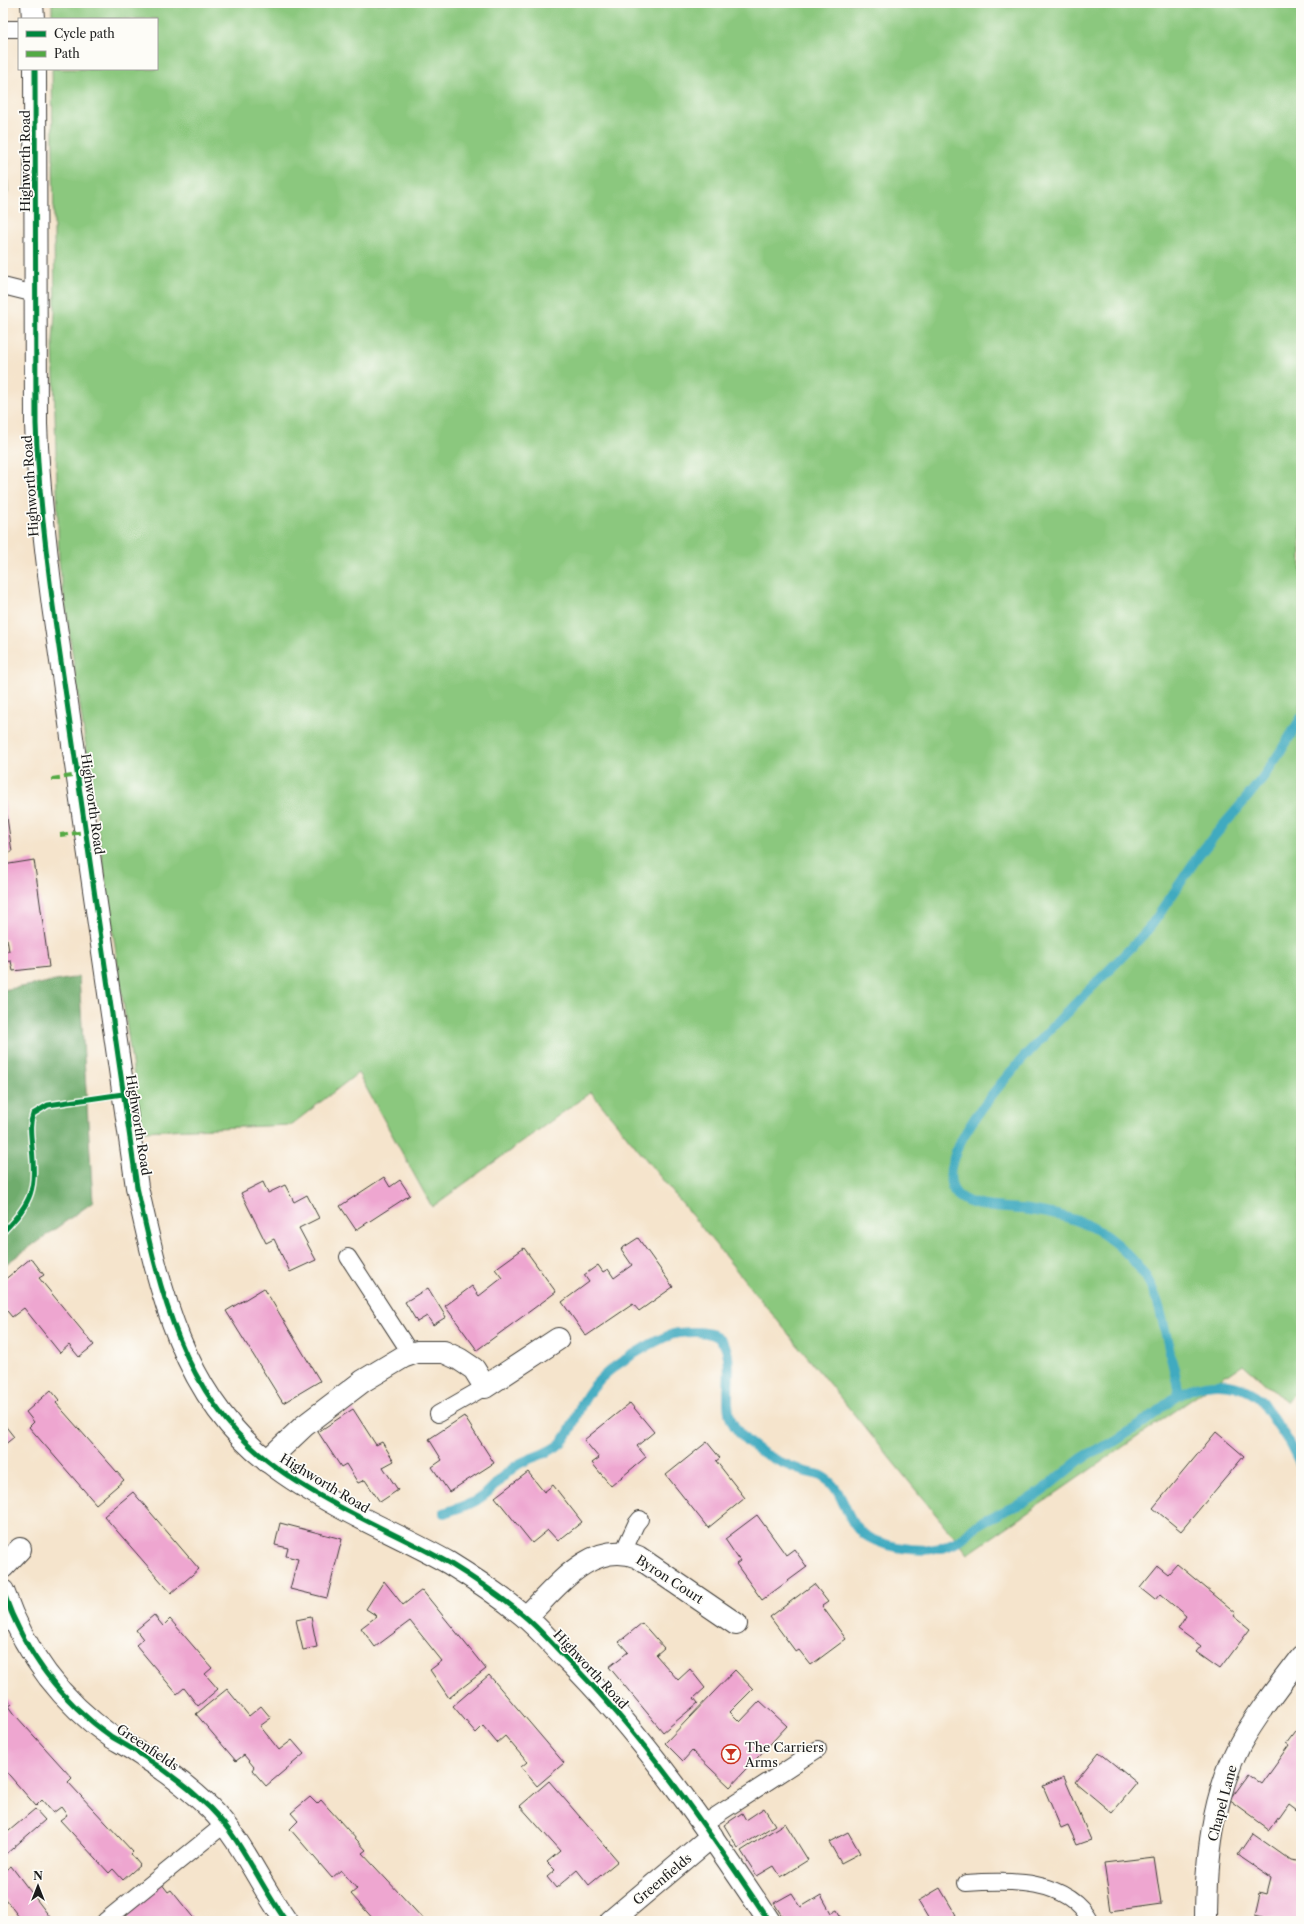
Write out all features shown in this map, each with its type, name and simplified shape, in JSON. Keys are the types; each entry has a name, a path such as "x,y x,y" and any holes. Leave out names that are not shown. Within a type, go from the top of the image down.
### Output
{"street":[{"path":"32,3 33,18"},
{"name":"Highworth Road","path":"35,70 38,467 42,518 53,606 137,1187 146,1230 167,1310 190,1365 217,1408 235,1430 267,1461 324,1498 448,1563 498,1596 526,1617 598,1690 671,1778 769,1921"},
{"path":"267,1461 304,1426 363,1381 411,1354 430,1351 444,1352 474,1369 486,1387 558,1339"},
{"path":"3,1567 20,1549"},
{"name":"Byron Court","path":"526,1617 580,1565 594,1557 623,1552 638,1557 736,1624"},
{"name":"Greenfields","path":"3,1591 16,1626 30,1651 48,1677 90,1720 112,1737 165,1770 191,1791 225,1824 242,1846 271,1900 286,1921"},
{"name":"Chapel Lane","path":"1206,1921 1208,1860 1212,1833 1229,1768 1241,1743 1301,1657"},
{"name":"Greenfields","path":"611,1921 707,1830"}],"lane":[{"path":"3,29 18,29"},
{"path":"3,286 36,294"},
{"path":"348,1257 411,1354"},
{"path":"438,1414 486,1387"},
{"path":"623,1552 636,1524 640,1520"},
{"path":"707,1830 818,1749"},
{"path":"105,1921 225,1824"},
{"path":"966,1883 1012,1883 1045,1887 1061,1892 1073,1900 1081,1907 1090,1921"}],"green space":[{"path":"52,3 1301,3 1301,1383 1287,1403 1243,1364 968,1554 591,1092 432,1207 358,1073 291,1125 142,1131 59,562 53,340 55,313 52,70 158,70 158,18 52,18"},
{"path":"3,72 8,193 3,192"},
{"path":"79,977 93,1202 3,1266 3,990"}],"building":[{"path":"3,790 12,852 3,853"},
{"path":"34,860 49,967 13,971 11,961 3,962 3,951 9,951 7,939 3,940 3,865"},
{"path":"384,1177 390,1187 400,1180 410,1195 356,1230 340,1206"},
{"path":"263,1182 268,1193 285,1185 294,1202 307,1195 319,1218 299,1228 316,1260 290,1272 274,1239 266,1243 241,1193"},
{"path":"638,1238 673,1287 639,1311 633,1304 586,1336 562,1302 589,1282 584,1275 598,1265 603,1272 608,1269 614,1278 632,1265 621,1249"},
{"path":"524,1248 556,1292 477,1350 445,1306 472,1286 479,1296 502,1278 495,1269"},
{"path":"31,1258 44,1275 39,1278 94,1345 79,1357 69,1345 60,1353 24,1308 12,1317 3,1306 3,1281"},
{"path":"264,1288 320,1381 283,1403 226,1311"},
{"path":"428,1288 446,1317 433,1325 427,1316 417,1322 405,1302"},
{"path":"51,1390 59,1400 56,1403 124,1480 96,1504 29,1427 34,1422 26,1412"},
{"path":"630,1403 654,1432 637,1446 646,1457 611,1486 592,1463 599,1458 584,1440"},
{"path":"353,1409 376,1445 382,1442 394,1461 383,1467 398,1490 380,1502 365,1480 358,1483 346,1464 341,1467 318,1432"},
{"path":"464,1416 494,1463 449,1492 432,1467 442,1460 429,1439"},
{"path":"3,1423 14,1437 3,1446"},
{"path":"1216,1432 1244,1456 1181,1531 1153,1508"},
{"path":"707,1442 720,1458 716,1461 745,1498 708,1528 666,1475"},
{"path":"528,1472 544,1492 553,1485 582,1522 558,1541 548,1530 532,1543 495,1497"},
{"path":"133,1492 199,1569 171,1593 104,1516"},
{"path":"757,1515 786,1555 794,1549 807,1567 762,1600 736,1564 740,1561 725,1539"},
{"path":"280,1523 342,1539 327,1598 290,1589 298,1559 286,1556 288,1548 275,1545"},
{"path":"1177,1564 1236,1613 1234,1616 1250,1629 1220,1669 1196,1652 1201,1646 1178,1629 1186,1616 1160,1594 1155,1600 1140,1588 1158,1566 1168,1574"},
{"path":"384,1581 403,1605 422,1590 486,1669 449,1698 430,1670 442,1661 410,1621 375,1647 361,1628 377,1616 366,1609"},
{"path":"814,1584 828,1602 822,1606 846,1639 811,1665 799,1650 796,1652 770,1617"},
{"path":"154,1615 163,1626 170,1619 212,1668 205,1674 218,1689 198,1706 184,1688 177,1694 136,1645 143,1639 136,1630"},
{"path":"311,1617 317,1647 303,1650 296,1620"},
{"path":"642,1623 664,1648 656,1655 678,1680 690,1669 705,1688 694,1698 698,1703 663,1732 609,1667 628,1652 619,1642"},
{"path":"735,1670 753,1689 730,1712 740,1722 760,1701 787,1726 730,1787 692,1751 683,1761 665,1743"},
{"path":"489,1675 564,1763 537,1786 521,1767 527,1762 505,1736 497,1743 483,1726 476,1733 453,1706"},
{"path":"227,1689 249,1716 261,1706 271,1718 260,1726 279,1750 292,1740 304,1754 266,1786 252,1770 254,1767 244,1755 236,1761 196,1714"},
{"path":"3,1694 12,1704 9,1706 16,1716 72,1778 68,1782 133,1852 131,1854 140,1865 123,1880 113,1869 109,1873 60,1820 67,1815 61,1807 53,1813 42,1800 36,1806 3,1768"},
{"path":"1301,1724 1301,1812 1289,1803 1270,1830 1229,1800 1248,1774 1262,1784 1290,1745 1287,1743"},
{"path":"1099,1752 1137,1783 1112,1813 1075,1782"},
{"path":"1064,1777 1091,1840 1077,1845 1068,1825 1061,1828 1043,1786"},
{"path":"549,1781 618,1861 589,1885 577,1870 556,1888 547,1877 555,1870 547,1862 560,1851 520,1806"},
{"path":"310,1797 317,1804 321,1800 366,1850 362,1853 425,1921 375,1921 351,1894 357,1889 341,1870 332,1878 290,1829 298,1821 291,1813"},
{"path":"764,1808 775,1825 738,1848 724,1825 742,1813 746,1820"},
{"path":"35,1809 45,1820 5,1855 3,1853 3,1836"},
{"path":"785,1823 808,1860 781,1877 774,1866 757,1876 741,1851"},
{"path":"848,1832 860,1853 841,1863 829,1842"},
{"path":"1252,1833 1290,1860 1301,1862 1301,1921 1283,1921 1255,1914 1260,1892 1267,1894 1271,1878 1237,1855"},
{"path":"1154,1857 1161,1904 1111,1911 1104,1863"},
{"path":"11,1866 53,1921 22,1921 3,1896 3,1872"},
{"path":"161,1883 168,1892 171,1890 196,1921 131,1921 124,1912"},
{"path":"940,1888 956,1915 946,1921 930,1921 918,1901"},
{"path":"792,1893 801,1907 821,1895 831,1913 837,1910 843,1921 785,1921 774,1903"}],"waterway":[{"path":"1179,1395 1155,1295 1146,1277 1133,1260 1116,1244 1088,1225 1050,1214 1022,1209 984,1206 965,1200 958,1196 953,1189 952,1163 967,1130 993,1093 1027,1054 1149,928 1204,849 1263,777 1301,718"},
{"path":"444,1513 465,1506 479,1499 514,1467 524,1461 547,1452 562,1442 588,1394 594,1386 601,1378 625,1359 665,1337 688,1332 700,1332 716,1336 725,1347 729,1367 729,1413 732,1422 745,1439 762,1452 781,1462 803,1471 821,1476 834,1487 852,1522 857,1528 865,1535 876,1541 902,1548 943,1548 953,1544 982,1522 1034,1496 1091,1452 1110,1444 1137,1427 1169,1402 1186,1392 1205,1385 1220,1384 1234,1386 1248,1391 1260,1399 1289,1442 1301,1465"}],"marked path":[{"path":"52,779 78,775"},
{"path":"60,835 86,832"}],"cycle path":[{"path":"35,70 36,424 38,470 45,538 53,606 137,1187 145,1225 165,1301 179,1337 195,1372 215,1405 239,1435 269,1462 295,1481 355,1515 449,1563 496,1594 534,1625 595,1688 649,1751 674,1784 769,1921"},
{"path":"3,1232 21,1212 30,1194 33,1174 31,1130 33,1114 48,1105 123,1094"},
{"path":"3,1591 21,1634 46,1673 60,1690 93,1723 169,1774 210,1808 232,1834 286,1921"}],"place":[{"name":"The Carriers Arms","path":"731,1754"}]}
